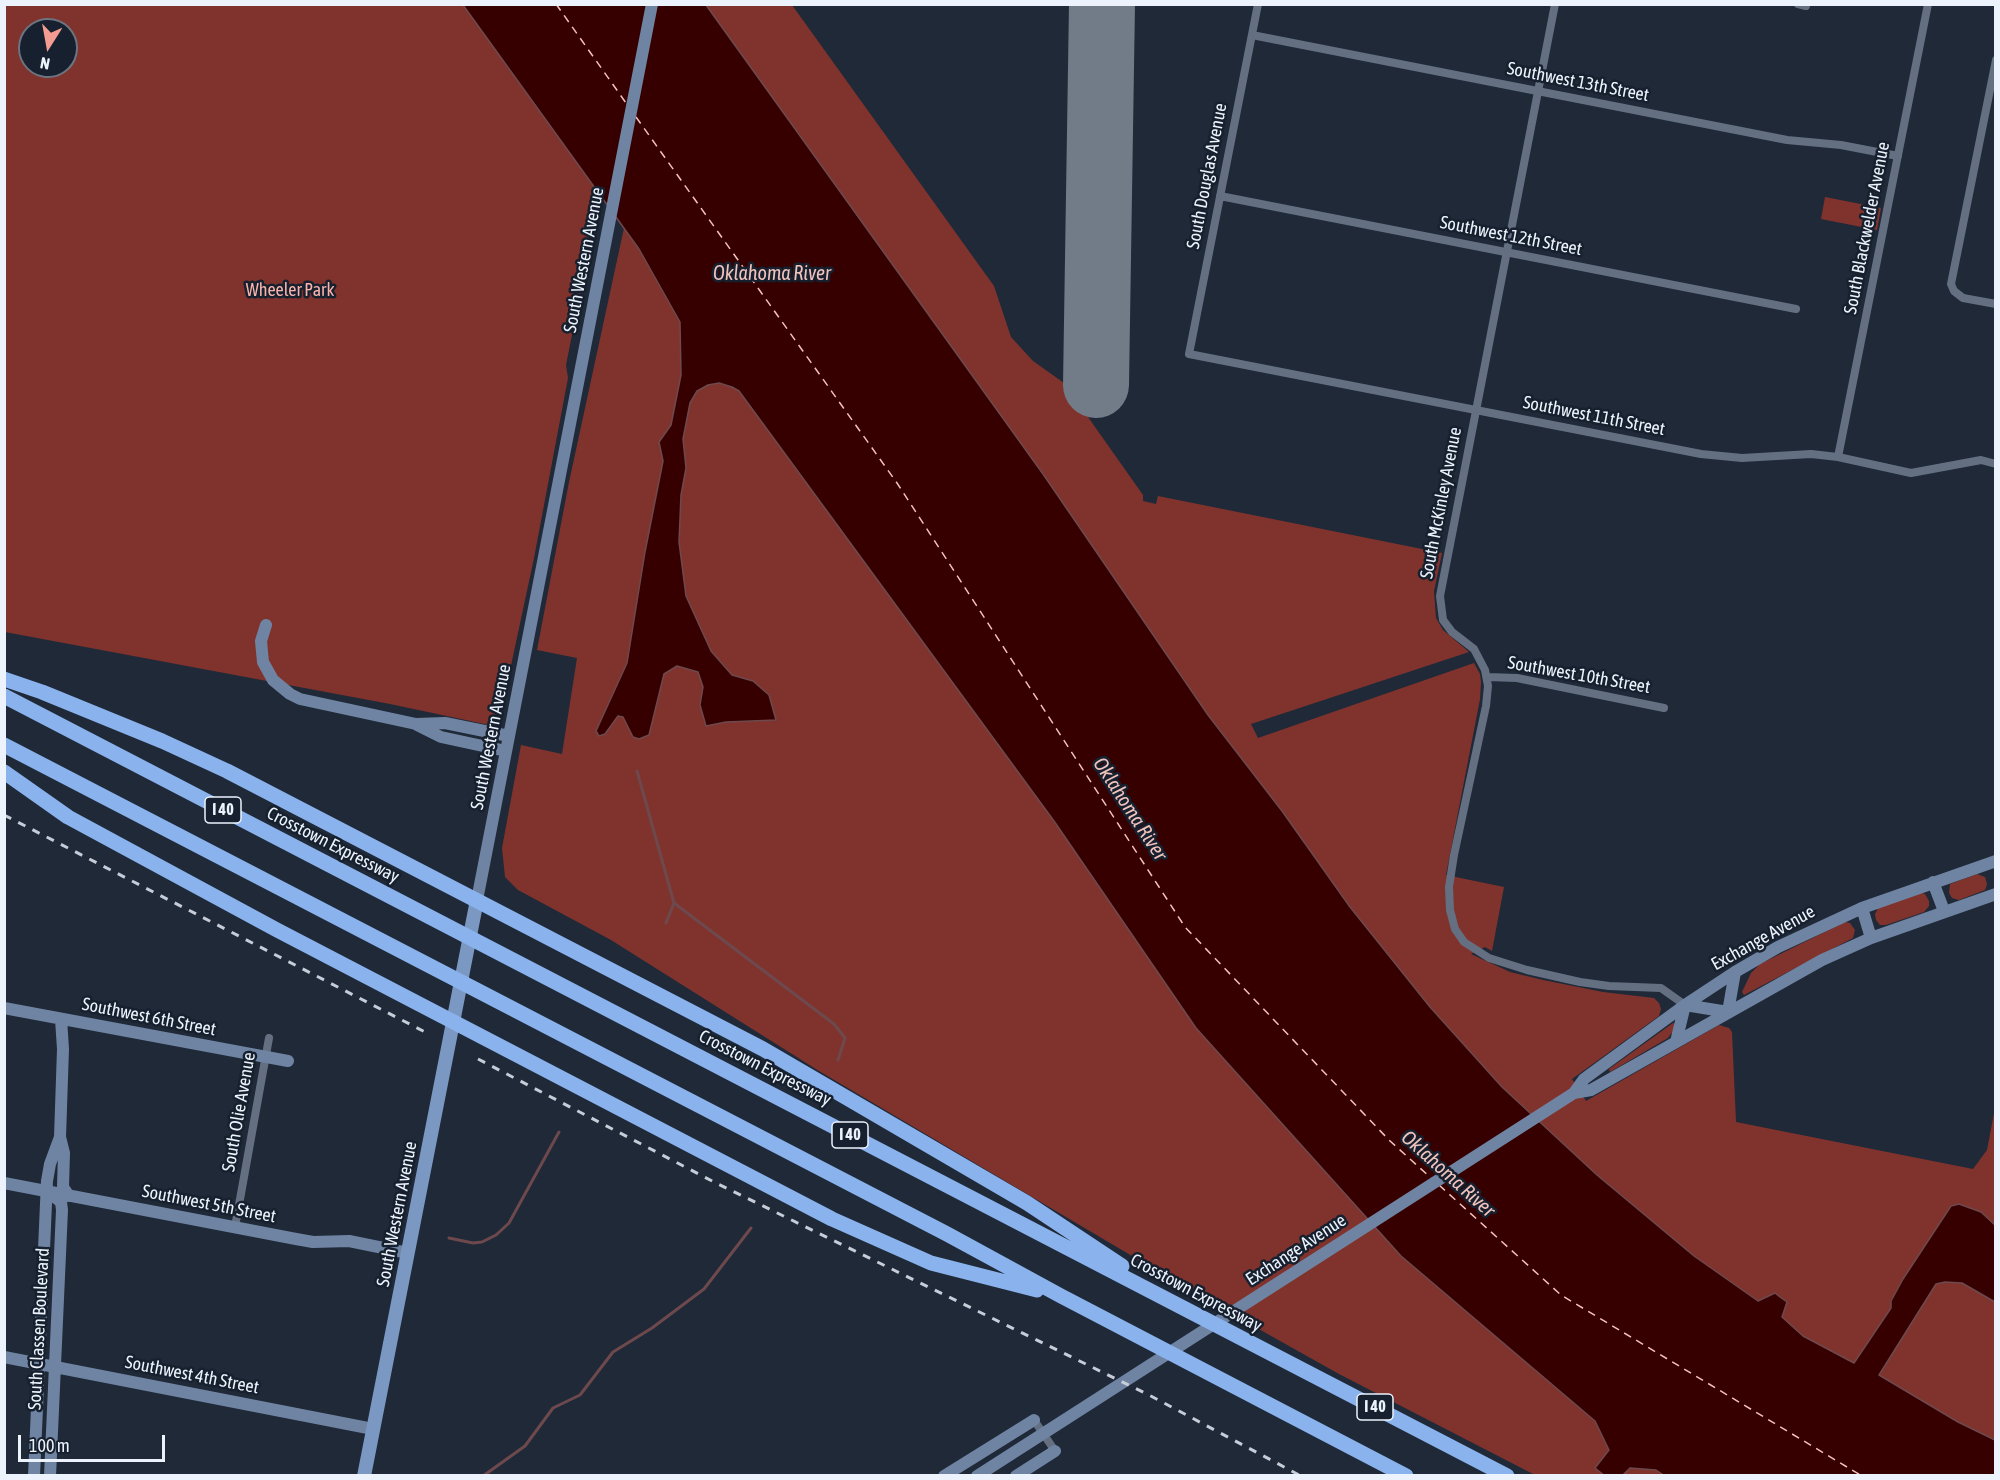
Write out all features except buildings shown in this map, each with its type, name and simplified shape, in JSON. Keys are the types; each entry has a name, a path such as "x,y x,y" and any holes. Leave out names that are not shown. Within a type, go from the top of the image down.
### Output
{"highway":[{"path":"4,679 162,741 227,771 476,908 763,1049 1027,1203 1195,1314"},
{"name":"Crosstown Expressway","path":"4,696 1507,1476"},
{"name":"I 40","path":"4,745 947,1234 1406,1476"},
{"path":"4,772 68,818 277,930 454,1019 843,1224 931,1263 1061,1296"}],"main road":[{"name":"South Western Avenue","path":"364,1476 652,4"},
{"path":"266,625 261,641 263,662 273,680 300,699 416,724 445,723 509,736"},
{"path":"416,724 441,737 506,751"},
{"name":"Exchange Avenue","path":"977,1476 1574,1093 1584,1079 1685,1005 1735,972 1778,947 1862,908 1933,882 1995,864"},
{"path":"1933,882 1944,911"},
{"name":"Exchange Avenue","path":"1574,1093 1591,1090 1822,960 1871,938 1995,894"},
{"path":"1862,908 1871,938"},
{"path":"1676,1042 1685,1005 1728,1012 1735,972"},
{"name":"Southwest 6th Street","path":"4,1008 288,1061"},
{"name":"South Classen Boulevard","path":"61,1019 63,1048 60,1137 64,1153 63,1187 69,1196"},
{"name":"South Classen Boulevard","path":"34,1476 47,1192 49,1169 60,1137"},
{"name":"Southwest 5th Street","path":"4,1184 314,1242 358,1242 408,1253"},
{"name":"South Classen Boulevard","path":"47,1192 61,1202 62,1210 50,1476"},
{"name":"Southwest 4th Street","path":"4,1357 373,1428"},
{"path":"944,1476 1034,1420"},
{"path":"1016,1476 1054,1451"}],"street":[{"name":"South Douglas Avenue","path":"1189,354 1258,4"},
{"name":"South McKinley Avenue","path":"1555,4 1439,601 1445,624 1474,649 1487,677 1488,686 1486,706 1454,855 1449,900 1455,929 1464,942 1489,958 1507,965 1588,983 1661,988 1685,1005"},
{"name":"South Blackwelder Avenue","path":"1838,457 1928,4"},
{"name":"Southwest 13th Street","path":"1252,35 1787,140 1841,145 1898,156"},
{"path":"1995,60 1951,284 1954,291 1963,298 1995,304"},
{"name":"Southwest 12th Street","path":"1220,196 1796,309"},
{"name":"Southwest 11th Street","path":"1189,354 1701,454 1742,458 1811,454 1838,457 1911,473 1981,460 1995,464"},
{"name":"Southwest 10th Street","path":"1487,677 1517,678 1664,708"},
{"name":"South Olie Avenue","path":"235,1227 269,1038"},
{"path":"1034,1420 1054,1451"}],"green space":[{"name":"Wheeler Park","path":"4,5 792,5 994,286 1011,337 1033,361 1064,383 1143,495 1143,501 1156,504 1158,496 1442,553 1434,591 1436,618 1443,630 1469,652 1251,724 1258,738 1474,663 1480,674 1480,699 1446,875 1504,887 1492,951 1485,947 1471,954 1510,972 1543,980 1603,992 1654,998 1661,1009 1659,1016 1572,1079 1586,1101 1719,1025 1729,1028 1732,1032 1736,1122 1973,1169 1987,1150 1995,1108 1995,1475 1535,1475 1339,1374 1198,1295 819,1071 611,940 518,890 505,877 502,848 521,745 562,754 577,658 537,650 569,482 624,228 600,194 566,365 568,378 534,558 509,675 494,726 390,704 5,632"},
{"path":"1825,197 1881,208 1877,230 1821,219"},
{"path":"1977,874 1985,877 1987,884 1985,890 1959,900 1952,898 1949,893 1950,884"},
{"path":"1922,893 1929,901 1929,906 1924,912 1886,925 1880,925 1876,920 1875,914 1878,908"},
{"path":"1845,922 1850,923 1855,930 1853,938 1744,995 1742,992 1751,973 1760,964"},
{"path":"1673,1023 1676,1027 1668,1038 1610,1072 1609,1069"}],"water":[{"name":"Oklahoma River","path":"463,5 706,5 1043,474 1208,715 1282,811 1350,907 1430,1007 1502,1087 1597,1175 1694,1256 1758,1301 1775,1293 1787,1302 1782,1317 1803,1336 1854,1363 1891,1308 1891,1301 1903,1279 1951,1206 1959,1204 1981,1212 1995,1225 1995,1302 1962,1283 1936,1284 1879,1375 1958,1422 1995,1440 1995,1475 1665,1476 1656,1470 1630,1468 1623,1475 1605,1476 1595,1468 1609,1450 1595,1421 1401,1256 1196,1028 1054,821 739,391 732,387 719,383 708,385 697,391 690,403 683,439 686,468 681,495 679,542 686,596 711,651 732,675 753,681 769,695 776,720 726,722 706,726 700,705 703,687 698,672 677,666 664,674 649,735 639,739 633,737 623,717 618,716 605,734 599,736 596,731 627,663 663,461 659,442 671,425 681,375 680,322 639,249"}],"waterway":[{"path":"637,771 674,903 666,923"},
{"path":"674,903 834,1024 845,1038 838,1060"},
{"path":"449,1238 473,1243 482,1242 496,1235 509,1223 559,1132"},
{"path":"483,1476 525,1446 553,1408 580,1395 613,1352 652,1328 704,1289 751,1228"}],"ferry route":[{"path":"556,4 626,103"},
{"path":"636,117 897,483 1185,927 1389,1140 1431,1178"},
{"path":"1439,1185 1561,1295 1862,1476"}],"runway":[{"path":"1096,385 1102,4"}],"railway":[{"path":"4,815 427,1033"},
{"path":"478,1059 714,1182 1149,1395 1301,1476"}]}
